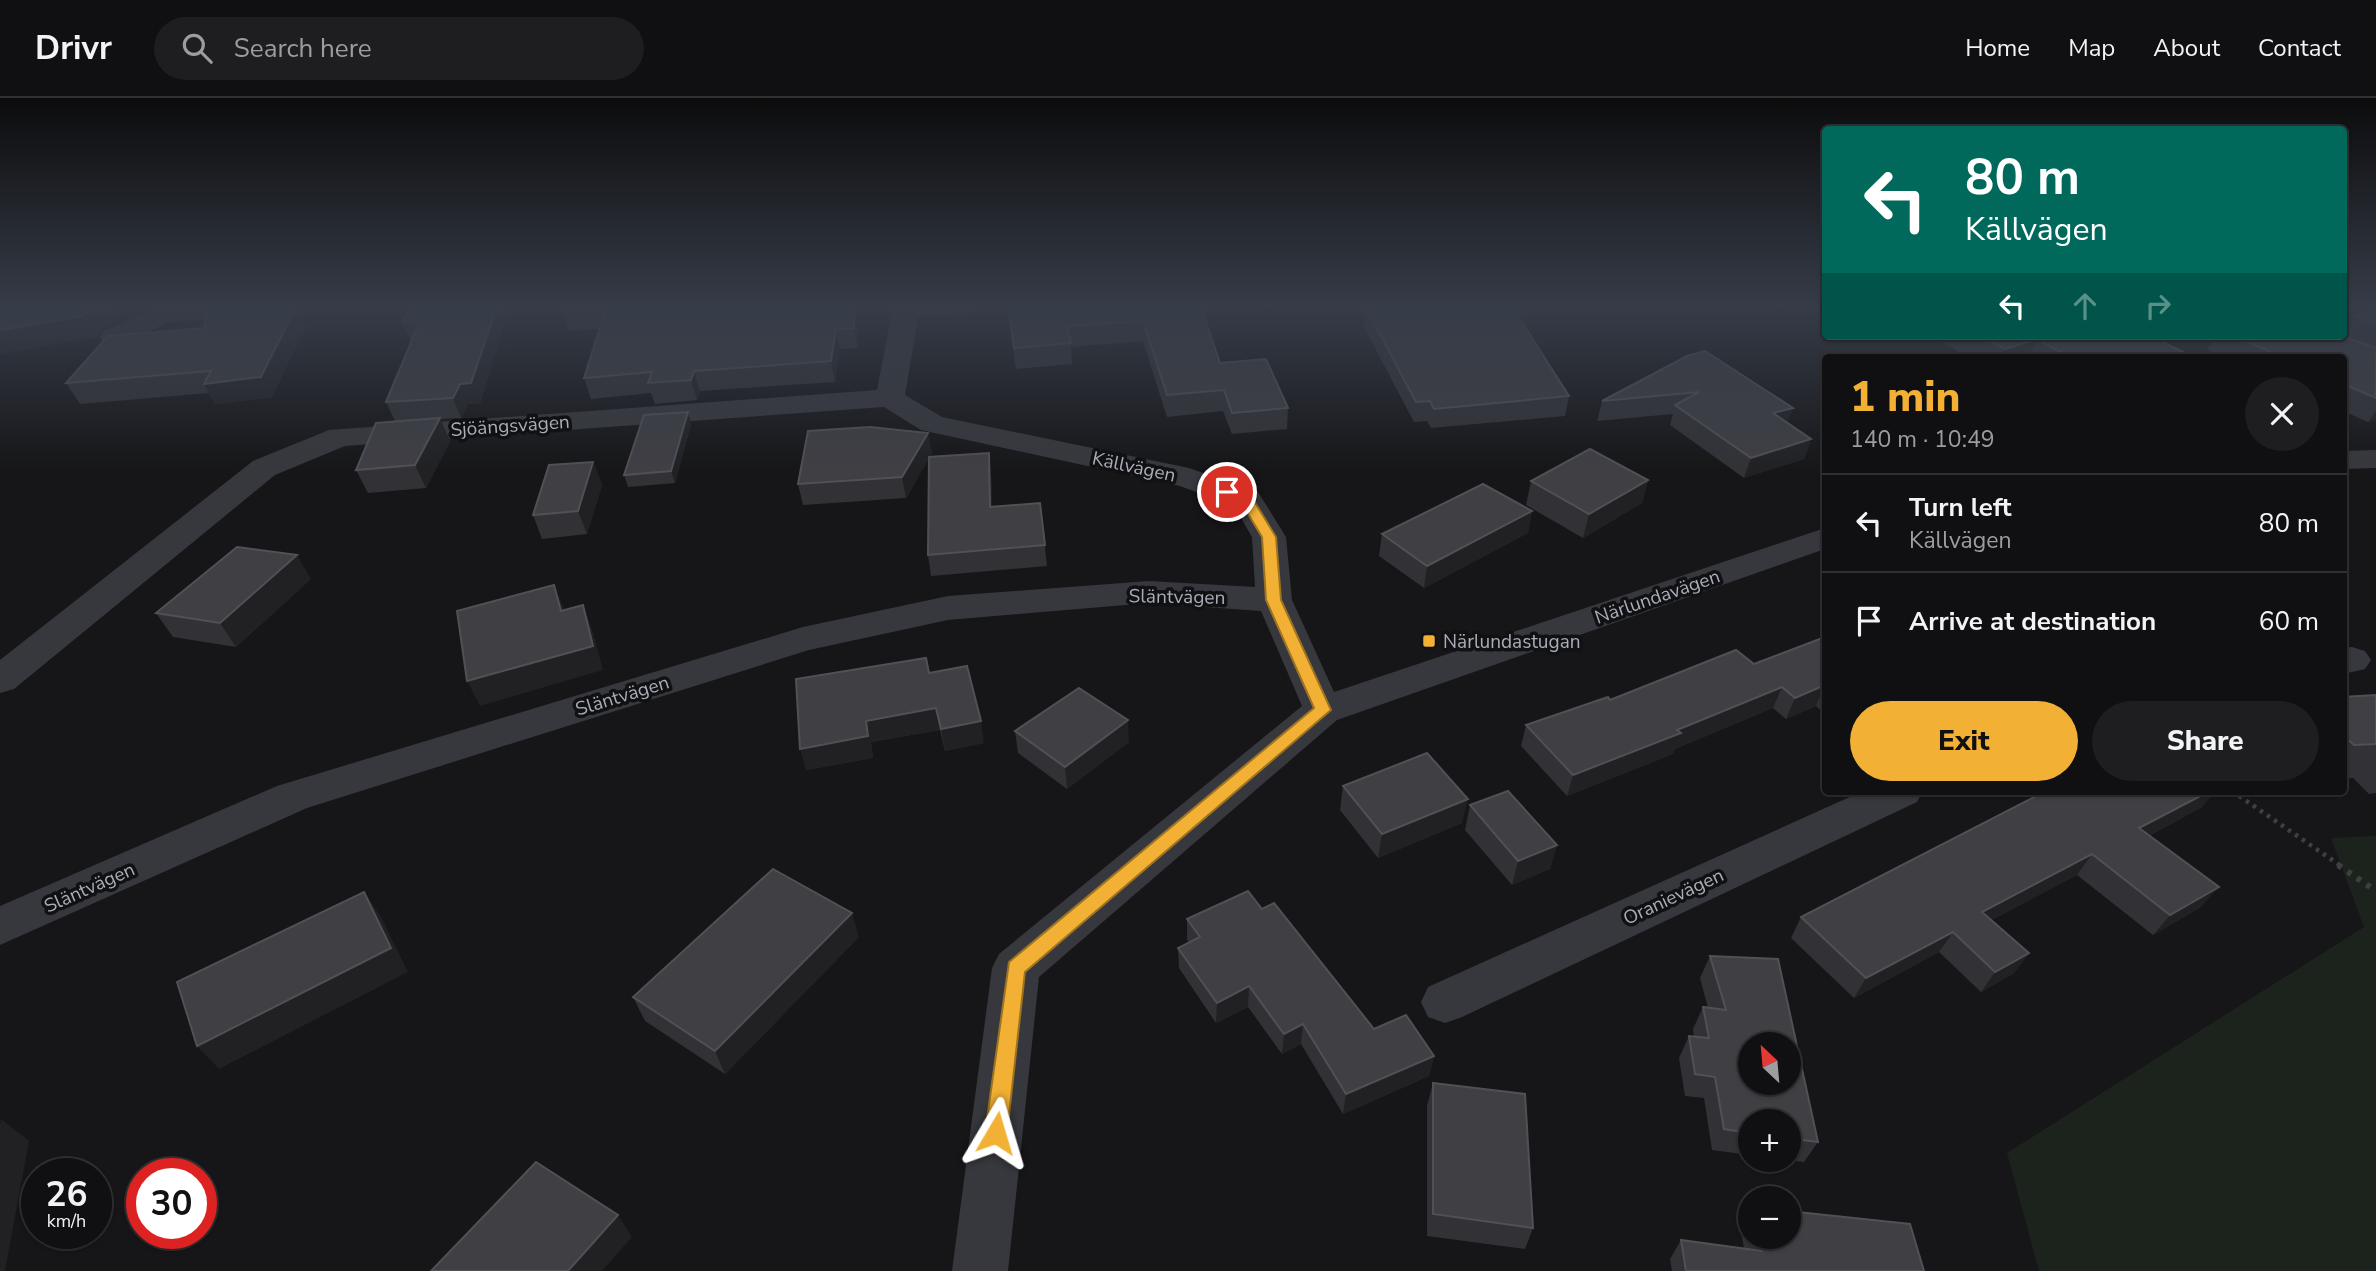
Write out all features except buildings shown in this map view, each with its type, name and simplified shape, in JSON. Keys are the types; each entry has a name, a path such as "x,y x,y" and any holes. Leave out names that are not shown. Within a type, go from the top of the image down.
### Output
{"street":[{"path":"890,398 896,362"},
{"name":"Källvägen","path":"890,398 932,424 1189,478 1246,499 1269,537 1274,600 1323,710"},
{"name":"Sjöängsvägen","path":"0,680 264,468 340,437 890,398"},
{"path":"2347,460 2376,459"},
{"name":"Närlundavägen","path":"979,1271 1016,968 1323,710 1822,539"},
{"name":"Släntvägen","path":"0,926 292,797 803,639 948,608 1149,592 1274,600"},
{"name":"Oranievägen","path":"1445,1002 1893,795"}],"path":[{"path":"2238,795 2376,891"}],"shaded area":[{"path":"2376,836 2376,1271 2039,1271 2007,1153 2364,927 2331,838"}],"place":[{"name":"Närlundastugan","path":"1429,641"}],"route":[{"path":"996,1133 1016,968 1323,710 1274,600 1269,537 1246,499 1227,492"}]}
